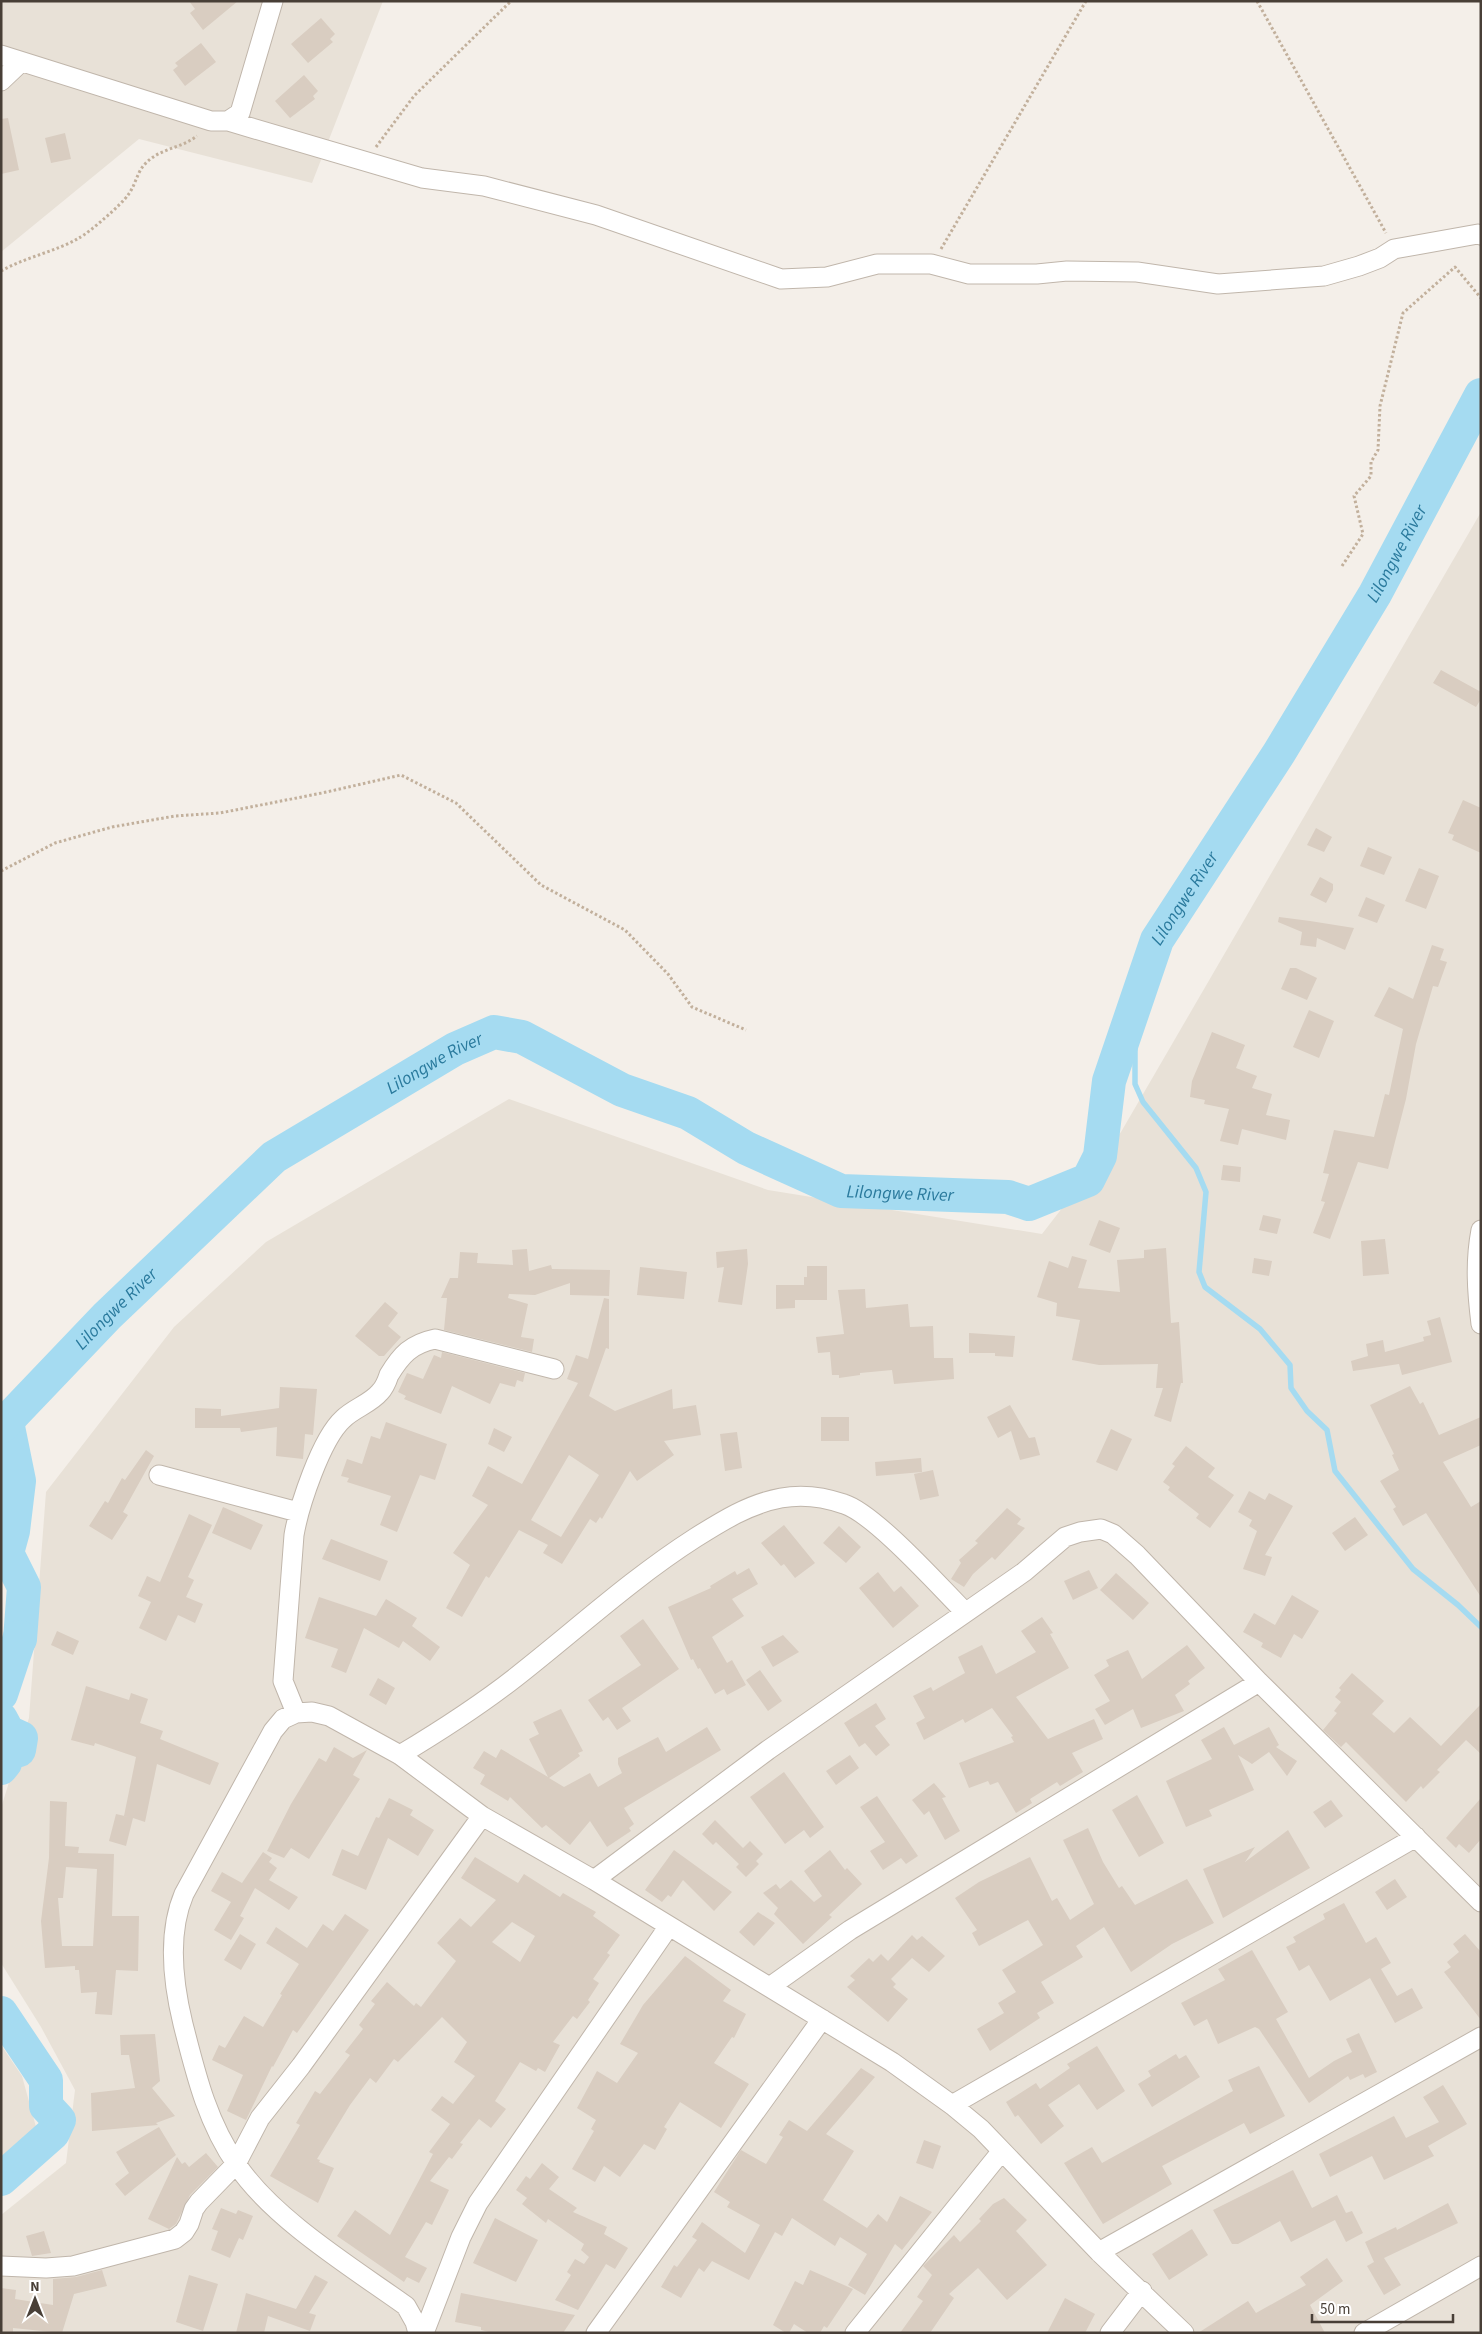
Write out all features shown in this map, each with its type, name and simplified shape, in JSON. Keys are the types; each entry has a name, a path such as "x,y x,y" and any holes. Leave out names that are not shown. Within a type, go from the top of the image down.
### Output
{"street":[{"path":"219,121 240,113 273,1"},
{"path":"1,55 219,121 422,178 484,186 596,215 781,278 827,277 877,264 931,264 969,274 1037,274 1067,271 1137,272 1218,284 1324,276 1380,258 1394,249 1445,239 1481,235"},
{"path":"1,81 21,62"},
{"path":"1481,1230 1476,1258 1476,1282 1481,1324"},
{"path":"296,1713 283,1681 294,1534 298,1512 325,1445 340,1421 354,1409 381,1392 399,1358 415,1345 435,1339 554,1369"},
{"path":"158,1475 298,1512"},
{"path":"400,1755 462,1718 660,1560 724,1520 752,1506 781,1498 804,1496 846,1504 865,1516 893,1540 965,1612"},
{"path":"594,1880 768,1750 1024,1572 1065,1537 1080,1532 1101,1529 1113,1534 1137,1555 1260,1682 1481,1902"},
{"path":"770,1986 850,1930 1260,1682"},
{"path":"418,2333 416,2322 406,2306 286,2217 248,2181 236,2164 209,2114 199,2088 177,1999 174,1964 177,1909 273,1731 284,1719 296,1713 312,1712 329,1716 400,1755 482,1816 594,1880 892,2062 952,2104 981,2129 1001,2152 1100,2252 1142,2290 1184,2333"},
{"path":"1,2266 46,2268 73,2266 175,2239 184,2232 199,2202 236,2164 260,2118 302,2066 482,1816"},
{"path":"952,2104 1416,1837"},
{"path":"424,2333 461,2237 478,2203 669,1926"},
{"path":"596,2333 822,2019"},
{"path":"1100,2252 1481,2037"},
{"path":"855,2333 1001,2152"},
{"path":"1364,2333 1481,2266"},
{"path":"1110,2333 1142,2290"}],"path":[{"path":"366,162 414,96 511,1"},
{"path":"931,264 964,213 995,155 1086,1"},
{"path":"1257,1 1374,209 1394,249"},
{"path":"1,271 16,263 79,238 128,196 143,166 156,155 168,148 182,146 219,121"},
{"path":"1342,566 1363,534 1354,496 1371,476 1371,462 1378,450 1380,406 1403,313 1455,267 1481,298"},
{"path":"1,871 56,843 112,827 175,816 220,813 400,775 456,803 541,885 625,930 668,974 692,1007 746,1030"}],"shaded area":[{"path":"1,1 383,1 312,183 139,139 1,252"},
{"path":"1481,512 1481,2333 1,2333 1,2215 66,2163 75,2090 41,2027 1,1963 1,1808 29,1718 46,1492 174,1327 266,1242 509,1099 768,1190 1042,1234 1121,1132"},
{"path":"1,2045 22,2076 36,2127 1,2160"}],"building":[{"path":"189,1 238,1 203,30 190,13 195,9"},
{"path":"321,18 335,34 330,39 333,42 308,63 291,44"},
{"path":"201,43 216,62 185,86 173,70 178,66 175,63"},
{"path":"304,75 318,91 313,96 315,99 290,118 275,101"},
{"path":"8,118 19,170 1,174 1,119"},
{"path":"65,133 71,159 51,163 45,138"},
{"path":"1441,670 1481,692 1481,699 1476,707 1433,683"},
{"path":"1463,800 1481,808 1481,853 1452,840 1454,835 1448,833"},
{"path":"1316,828 1332,837 1324,852 1307,845"},
{"path":"1368,847 1392,857 1384,875 1360,866"},
{"path":"1419,868 1439,876 1426,909 1405,901"},
{"path":"1320,877 1333,884 1333,890 1326,903 1310,895"},
{"path":"1366,897 1385,905 1377,923 1358,916"},
{"path":"1279,917 1354,928 1345,950 1317,938 1316,947 1300,945 1302,932 1278,922"},
{"path":"1432,945 1444,949 1440,960 1447,962 1438,987 1433,986 1416,1044 1406,1099 1388,1169 1358,1162 1330,1239 1313,1233 1325,1202 1321,1201 1329,1174 1323,1173 1334,1130 1374,1137 1385,1094 1389,1095 1403,1029 1374,1016 1389,987 1413,999"},
{"path":"1290,968 1296,968 1317,978 1307,1000 1281,989"},
{"path":"1309,1010 1334,1021 1319,1058 1293,1047"},
{"path":"1212,1032 1245,1045 1236,1068 1257,1076 1252,1088 1272,1094 1266,1115 1290,1120 1286,1140 1242,1129 1238,1145 1220,1141 1229,1109 1204,1104 1205,1100 1190,1097 1192,1081"},
{"path":"1223,1165 1241,1167 1240,1182 1221,1180"},
{"path":"1263,1215 1281,1219 1277,1234 1259,1230"},
{"path":"1099,1220 1120,1228 1110,1253 1089,1245"},
{"path":"1385,1239 1389,1274 1363,1276 1361,1241"},
{"path":"1166,1248 1171,1323 1179,1322 1183,1383 1181,1383 1171,1422 1154,1416 1163,1388 1156,1388 1158,1364 1099,1365 1072,1360 1080,1320 1056,1316 1057,1303 1037,1297 1049,1261 1068,1268 1072,1256 1087,1260 1078,1288 1120,1292 1117,1260 1144,1258 1144,1250"},
{"path":"527,1249 529,1271 551,1265 552,1269 610,1270 609,1296 570,1295 570,1283 535,1295 509,1294 508,1298 528,1304 521,1337 534,1339 532,1352 444,1330 447,1298 441,1298 450,1278 458,1278 460,1252 478,1253 477,1263 513,1265 512,1250"},
{"path":"747,1249 748,1264 742,1305 718,1302 724,1267 717,1268 716,1252"},
{"path":"1254,1258 1272,1261 1269,1276 1252,1273"},
{"path":"807,1266 827,1266 827,1300 795,1300 795,1308 776,1309 776,1285 804,1285 804,1277 807,1277"},
{"path":"640,1267 687,1272 684,1299 637,1295"},
{"path":"865,1289 866,1308 908,1304 910,1327 933,1326 934,1358 953,1358 954,1379 894,1384 892,1370 860,1373 860,1375 839,1378 839,1375 832,1375 830,1352 818,1353 816,1337 844,1334 838,1290"},
{"path":"604,1298 609,1299 609,1349 606,1348 589,1396 615,1411 672,1389 673,1409 696,1405 701,1435 664,1441 674,1455 637,1481 630,1471 602,1519 600,1517 596,1523 590,1519 562,1564 543,1553 548,1545 519,1530 489,1578 486,1576 462,1617 446,1608 470,1565 453,1553 488,1505 472,1496 488,1466 522,1484 578,1383 567,1379 576,1355 588,1359","holes":["569,1455 599,1475 561,1537 531,1520"]},
{"path":"385,1302 398,1313 388,1326 401,1337 384,1356 379,1356 355,1336"},
{"path":"1440,1317 1452,1362 1402,1375 1399,1364 1353,1371 1351,1361 1368,1356 1366,1344 1383,1340 1385,1352 1424,1341 1423,1337 1431,1335 1427,1321"},
{"path":"969,1333 1015,1336 1013,1357 995,1356 995,1353 969,1353"},
{"path":"442,1352 525,1373 523,1382 517,1380 515,1387 500,1383 490,1404 452,1386 441,1414 404,1399 406,1396 398,1392 407,1373 423,1379 434,1355 441,1358"},
{"path":"1410,1386 1420,1404 1423,1402 1439,1435 1481,1417 1481,1445 1443,1462 1471,1507 1481,1501 1481,1597 1426,1513 1403,1526 1393,1509 1396,1507 1380,1481 1399,1470 1392,1455 1394,1454 1370,1405"},
{"path":"280,1387 317,1389 313,1435 305,1434 303,1459 276,1456 277,1427 241,1432 240,1428 195,1428 195,1408 221,1409 221,1416 279,1408"},
{"path":"1010,1405 1029,1438 1035,1437 1040,1455 1020,1460 1011,1431 998,1438 987,1417"},
{"path":"821,1417 849,1417 849,1441 821,1441"},
{"path":"386,1422 447,1444 435,1480 420,1475 397,1532 380,1525 391,1496 347,1482 349,1478 341,1476 347,1459 362,1464 371,1436 380,1439"},
{"path":"494,1428 512,1437 504,1452 488,1444"},
{"path":"1111,1429 1132,1439 1117,1471 1096,1462"},
{"path":"737,1432 742,1468 725,1471 720,1434"},
{"path":"1186,1446 1215,1468 1208,1477 1234,1495 1210,1528 1196,1518 1199,1514 1168,1490 1170,1487 1163,1482 1175,1466 1172,1464"},
{"path":"146,1450 154,1456 123,1512 128,1515 112,1540 89,1526 105,1501 108,1503 122,1478 125,1480"},
{"path":"921,1458 922,1472 876,1476 875,1462"},
{"path":"933,1470 939,1496 920,1500 914,1474"},
{"path":"1249,1491 1265,1500 1269,1493 1293,1506 1265,1555 1272,1557 1265,1576 1243,1569 1257,1531 1249,1526 1252,1520 1238,1512"},
{"path":"223,1507 263,1525 251,1550 212,1533"},
{"path":"1007,1508 1021,1519 1017,1524 1025,1528 995,1560 992,1557 973,1574 964,1587 951,1579 961,1563 959,1560 978,1543 975,1541"},
{"path":"189,1514 212,1525 188,1577 194,1580 186,1597 203,1604 195,1623 178,1615 166,1641 139,1628 151,1602 138,1596 147,1576 160,1582"},
{"path":"1355,1517 1368,1535 1345,1551 1332,1533"},
{"path":"784,1525 815,1563 795,1578 784,1564 781,1566 761,1543"},
{"path":"839,1526 861,1547 846,1563 823,1543"},
{"path":"331,1539 388,1561 380,1581 322,1559"},
{"path":"749,1568 758,1584 732,1599 744,1616 712,1637 727,1663 732,1660 746,1685 727,1695 724,1689 715,1694 700,1668 698,1669 693,1659 691,1660 668,1607 711,1588 710,1586 735,1571 737,1575"},
{"path":"1089,1570 1098,1588 1073,1600 1064,1581"},
{"path":"878,1572 894,1592 901,1586 919,1606 893,1628 859,1588"},
{"path":"1116,1573 1149,1603 1133,1620 1100,1590"},
{"path":"1292,1595 1319,1611 1302,1639 1294,1634 1281,1658 1261,1647 1263,1643 1243,1632 1254,1613 1275,1625"},
{"path":"319,1597 376,1616 386,1599 417,1618 412,1626 440,1647 430,1661 403,1641 399,1648 364,1628 346,1673 331,1667 338,1649 305,1638"},
{"path":"1042,1617 1053,1633 1050,1634 1069,1668 1016,1697 1048,1739 1094,1719 1103,1739 1072,1753 1083,1772 1060,1786 1057,1782 1030,1799 1032,1803 1016,1813 998,1782 990,1785 988,1781 969,1788 959,1763 1014,1742 1011,1737 1013,1736 992,1708 965,1723 963,1719 924,1740 916,1723 925,1718 913,1696 931,1687 933,1691 965,1673 958,1657 982,1645 996,1674 1036,1652 1021,1631"},
{"path":"643,1619 679,1669 622,1708 631,1721 617,1730 608,1717 603,1721 588,1700 641,1665 620,1636"},
{"path":"57,1631 79,1641 73,1655 51,1645"},
{"path":"783,1635 799,1652 773,1667 761,1647"},
{"path":"1187,1645 1205,1668 1188,1681 1190,1684 1175,1695 1184,1711 1141,1728 1133,1709 1105,1725 1095,1709 1110,1701 1094,1675 1109,1666 1106,1660 1128,1650 1142,1679"},
{"path":"760,1670 782,1701 768,1711 746,1680"},
{"path":"1352,1673 1384,1701 1372,1714 1394,1733 1410,1717 1441,1746 1481,1704 1481,1754 1466,1740 1437,1770 1440,1772 1423,1789 1421,1786 1406,1802 1346,1742 1341,1747 1323,1730 1337,1713 1334,1711 1341,1702 1335,1697 1341,1690 1339,1688"},
{"path":"378,1678 395,1688 386,1705 369,1695"},
{"path":"86,1686 129,1700 131,1693 148,1699 140,1723 163,1731 160,1739 219,1763 210,1785 157,1764 145,1822 133,1818 126,1846 109,1841 116,1814 124,1816 136,1757 95,1743 94,1746 71,1740"},
{"path":"876,1703 886,1719 875,1726 890,1745 876,1756 865,1743 859,1747 844,1723"},
{"path":"561,1709 583,1751 578,1753 580,1756 549,1778 564,1787 590,1773 598,1787 622,1773 618,1764 618,1758 658,1737 666,1752 707,1727 721,1750 624,1808 634,1824 629,1828 631,1831 607,1847 590,1821 570,1845 546,1825 542,1828 510,1797 508,1801 480,1784 485,1775 473,1768 484,1751 496,1758 501,1749 548,1777 529,1739 539,1734 533,1722"},
{"path":"1224,1727 1234,1745 1269,1727 1279,1745 1276,1747 1297,1761 1287,1776 1269,1752 1252,1764 1238,1755 1254,1790 1209,1810 1212,1816 1186,1827 1166,1781 1212,1759 1201,1740"},
{"path":"334,1747 353,1758 367,1750 353,1775 360,1779 309,1859 291,1848 284,1858 267,1851 291,1804 319,1758 326,1762"},
{"path":"850,1755 859,1768 836,1785 826,1771"},
{"path":"784,1772 824,1827 810,1838 804,1830 785,1844 750,1797"},
{"path":"934,1783 946,1797 942,1798 960,1831 945,1840 929,1811 924,1815 912,1800"},
{"path":"1137,1795 1164,1843 1139,1857 1112,1810"},
{"path":"877,1796 918,1856 906,1864 901,1858 883,1870 870,1851 885,1842 860,1807"},
{"path":"389,1798 413,1810 410,1815 434,1830 418,1856 388,1838 366,1890 332,1875 342,1849 358,1856 376,1817 379,1818"},
{"path":"1481,1798 1481,1839 1469,1853 1459,1844 1456,1848 1446,1838"},
{"path":"1331,1800 1343,1816 1325,1828 1313,1812"},
{"path":"50,1801 67,1802 65,1846 79,1847 78,1853 114,1854 112,1916 139,1916 138,1971 116,1970 112,2015 95,2014 97,1992 81,1993 79,1970 75,1970 75,1966 45,1968 41,1921 49,1858","holes":["66,1867 97,1869 93,1946 62,1946 58,1898 63,1898"]},
{"path":"715,1820 743,1848 750,1841 763,1854 756,1861 759,1864 746,1877 736,1867 739,1864 716,1842 713,1845 702,1834"},
{"path":"1088,1828 1103,1862 1119,1888 1122,1886 1135,1905 1187,1879 1214,1923 1172,1944 1131,1972 1104,1927 1076,1946 1083,1957 1041,1982 1054,2003 1037,2013 1040,2018 990,2051 977,2029 1004,2013 998,2003 1016,1992 1002,1970 1043,1945 1028,1920 979,1946 972,1933 977,1930 955,1898 979,1882 1030,1857 1052,1901 1057,1898 1070,1920 1094,1904 1063,1840"},
{"path":"1288,1830 1310,1868 1223,1918 1203,1869 1255,1847 1245,1862"},
{"path":"674,1850 732,1892 714,1911 683,1880 671,1897 668,1895 662,1902 645,1890"},
{"path":"830,1850 845,1870 847,1868 862,1884 829,1915 832,1917 803,1944 774,1914 778,1908 763,1893 776,1884 780,1889 791,1880 814,1902 822,1896 804,1871"},
{"path":"263,1852 272,1858 269,1862 277,1868 269,1880 298,1897 289,1910 255,1888 240,1916 244,1918 231,1940 214,1930 231,1902 211,1891 222,1872 242,1883"},
{"path":"475,1857 518,1883 524,1874 560,1897 563,1893 596,1912 593,1916 620,1935 607,1953 610,1955 593,1979 599,1983 588,2000 590,2002 577,2019 573,2016 553,2042 560,2045 545,2072 538,2068 536,2071 520,2062 495,2101 506,2109 491,2128 479,2119 460,2143 463,2144 452,2159 449,2157 430,2181 449,2190 432,2225 426,2222 405,2257 427,2268 419,2283 407,2277 404,2282 337,2236 355,2210 390,2235 433,2154 429,2152 450,2124 431,2110 442,2096 453,2104 475,2076 454,2062 467,2042 442,2017 398,2062 394,2059 376,2083 370,2078 350,2105 317,2159 320,2160 319,2162 334,2168 318,2203 270,2176 300,2125 296,2123 315,2091 320,2094 350,2055 345,2052 363,2029 359,2025 375,2004 371,2001 387,1982 414,2006 416,2003 421,2007 456,1961 437,1943 460,1918 471,1927 496,1900 461,1878","holes":["512,1922 535,1936 520,1962 492,1942"]},
{"path":"1395,1879 1407,1897 1387,1910 1375,1892"},
{"path":"1344,1903 1366,1943 1376,1937 1391,1963 1381,1969 1397,1996 1412,1988 1423,2008 1395,2023 1370,1978 1330,2001 1309,1965 1299,1971 1286,1947 1296,1942 1293,1937 1325,1919 1323,1914"},
{"path":"758,1912 775,1923 754,1946 739,1932"},
{"path":"345,1914 369,1930 297,2033 293,2030 272,2066 246,2120 227,2111 243,2075 212,2060 219,2045 225,2048 244,2016 263,2027 282,1995 280,1994 299,1964 266,1943 276,1927 307,1948 323,1924 333,1931"},
{"path":"240,1934 256,1944 241,1970 224,1960"},
{"path":"1465,1934 1481,1952 1481,2020 1444,1972 1451,1967 1447,1962 1459,1952 1453,1944"},
{"path":"912,1935 917,1940 922,1936 945,1956 929,1972 912,1958 891,1979 896,1984 893,1987 908,1999 888,2022 847,1987 855,1980 850,1976 869,1958 873,1962 881,1954 888,1961"},
{"path":"1252,1950 1288,2012 1276,2019 1309,2078 1334,2061 1352,2052 1346,2039 1359,2033 1377,2072 1365,2078 1363,2074 1350,2080 1348,2076 1309,2103 1259,2029 1255,2027 1218,2044 1207,2019 1194,2026 1181,2003 1225,1980 1218,1969"},
{"path":"685,1956 731,1990 723,2001 746,2014 734,2038 732,2037 714,2063 749,2084 721,2128 680,2102 664,2127 667,2129 655,2150 644,2144 620,2177 604,2166 595,2182 572,2169 594,2131 591,2129 596,2120 577,2108 597,2071 617,2083 638,2053 620,2044 643,2005"},
{"path":"155,2034 160,2081 152,2088 175,2116 156,2123 158,2125 92,2131 91,2093 135,2088 129,2055 121,2055 120,2035"},
{"path":"1097,2046 1125,2091 1097,2110 1079,2084 1048,2105 1064,2126 1041,2144 1018,2115 1015,2117 1006,2102 1036,2083 1040,2089 1070,2068 1067,2064"},
{"path":"1176,2054 1179,2059 1186,2055 1200,2077 1152,2107 1138,2084 1151,2076 1148,2071"},
{"path":"1259,2066 1285,2116 1250,2134 1244,2123 1162,2166 1172,2184 1103,2224 1064,2163 1092,2147 1102,2163 1233,2091 1228,2080"},
{"path":"861,2068 875,2077 826,2134 854,2151 823,2200 867,2228 878,2214 887,2222 900,2196 932,2212 902,2250 895,2244 865,2295 848,2285 867,2254 840,2237 835,2246 792,2218 782,2236 775,2232 749,2280 712,2261 704,2272 699,2268 681,2298 661,2287 674,2265 677,2267 697,2240 692,2237 702,2222 745,2253 760,2225 727,2207 730,2202 714,2192 741,2150 766,2164 783,2137 779,2135 789,2120 807,2131"},
{"path":"1443,2085 1467,2124 1428,2146 1434,2156 1384,2180 1372,2156 1330,2177 1319,2154 1394,2116 1406,2138 1439,2122 1423,2097"},
{"path":"159,2127 176,2155 125,2196 115,2184 129,2173 116,2152"},
{"path":"924,2140 941,2146 933,2169 916,2163"},
{"path":"206,2153 218,2167 190,2195 176,2224 169,2229 148,2219 177,2157 182,2164 185,2162 189,2167"},
{"path":"542,2163 559,2177 549,2189 577,2208 573,2212 607,2227 604,2234 628,2248 615,2269 606,2264 578,2310 555,2300 571,2275 567,2272 575,2259 584,2264 589,2257 581,2250 584,2244 548,2219 546,2223 522,2204 527,2198 516,2190 526,2176 530,2179"},
{"path":"1293,2170 1312,2208 1337,2195 1346,2213 1352,2211 1363,2233 1346,2242 1335,2220 1291,2242 1280,2221 1238,2244 1232,2244 1213,2210"},
{"path":"1004,2198 1027,2220 1016,2231 1047,2265 1007,2300 978,2268 949,2294 954,2298 930,2333 900,2333 923,2301 917,2297 932,2275 923,2266 954,2235 960,2242 981,2221 979,2219 993,2204"},
{"path":"1448,2203 1458,2223 1384,2258 1401,2285 1384,2295 1367,2266 1374,2262 1365,2242 1396,2227 1397,2230"},
{"path":"221,2208 236,2214 238,2210 253,2216 243,2240 239,2238 230,2258 211,2250 218,2231 212,2229"},
{"path":"495,2218 538,2240 516,2282 473,2263"},
{"path":"1192,2229 1208,2255 1169,2280 1152,2254"},
{"path":"44,2231 51,2253 32,2256 26,2236"},
{"path":"1327,2258 1343,2281 1310,2305 1325,2333 1198,2333 1248,2301 1256,2313 1306,2285 1300,2277"},
{"path":"102,2270 107,2286 74,2294 62,2333 13,2328 13,2333 1,2333 1,2288 16,2290 15,2299 53,2305 53,2279 76,2277"},
{"path":"810,2270 853,2289 827,2328 824,2326 820,2333 808,2333 794,2324 789,2333 786,2333 773,2325 795,2281 803,2285"},
{"path":"189,2275 218,2284 203,2331 176,2322"},
{"path":"315,2275 328,2282 309,2313 316,2315 310,2331 268,2316 264,2333 236,2333 246,2293 296,2309"},
{"path":"461,2293 575,2315 563,2333 493,2333 481,2330 481,2327 455,2322"},
{"path":"1065,2298 1095,2314 1085,2333 1047,2333"}],"waterway":[{"name":"Lilongwe River","path":"1,1427 107,1316 274,1157 455,1049 494,1032 522,1037 622,1090 688,1113 746,1148 841,1191 1008,1197 1029,1204 1088,1180 1100,1156 1109,1081 1157,940 1279,753 1375,594 1481,395"},
{"path":"1135,1004 1135,1084 1143,1102 1196,1168 1206,1192 1199,1272 1205,1287 1260,1329 1290,1365 1291,1388 1307,1411 1327,1430 1335,1471 1413,1569 1458,1605 1481,1627"},
{"path":"7,1422 19,1481 13,1531 7,1553 24,1587 20,1639"},
{"path":"1,1694 20,1637"},
{"path":"1,1719 8,1732 21,1738 19,1750 8,1753 5,1763 1,1768"},
{"path":"1,2013 46,2080 46,2106 59,2120 53,2133 1,2179"}]}
